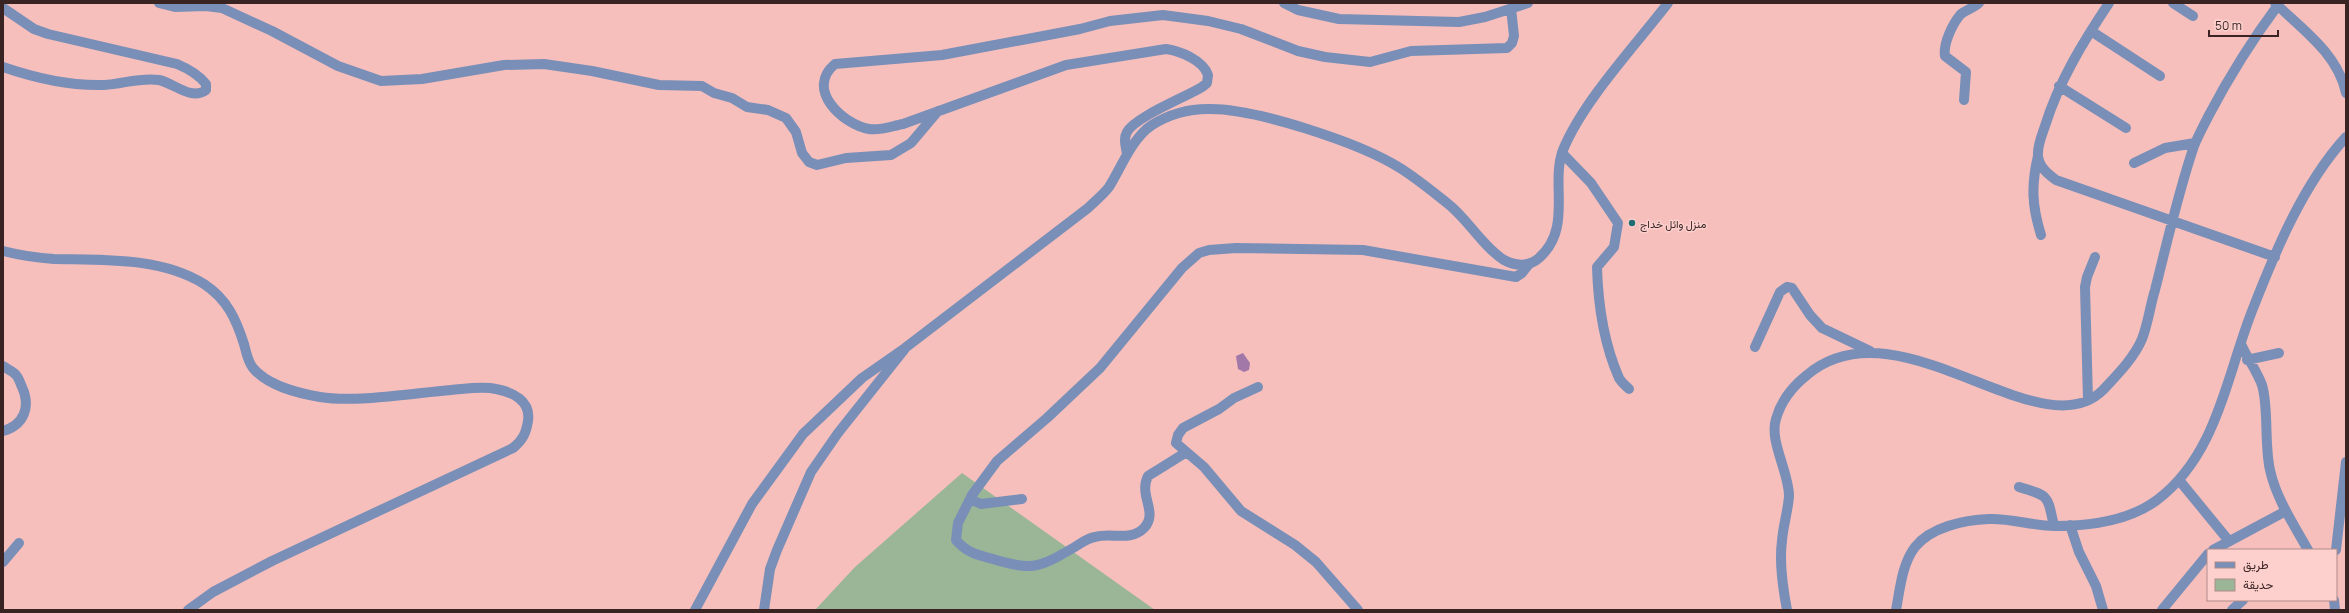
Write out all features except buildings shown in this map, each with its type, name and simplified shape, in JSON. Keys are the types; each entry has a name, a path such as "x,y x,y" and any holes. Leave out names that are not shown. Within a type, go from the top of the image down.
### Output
{"street":[{"path":"159,3 175,7 206,6 222,8 272,31 338,66 382,81 422,79 504,65 544,64 592,71 658,85 702,86 714,93 732,98 747,107 768,110 786,118 796,132 802,153 809,162 817,166 846,158 892,155 911,143 938,111"},
{"path":"1284,3 1298,10 1339,19 1379,18 1434,22 1459,22 1485,17 1528,3"},
{"path":"695,610 700,604 752,504 803,434 862,378 905,348 1088,208 1108,188 1127,154 1150,126 1187,110 1218,110 1282,122 1364,150 1400,168 1450,204 1492,250 1504,260 1518,265 1529,264 1538,259 1549,246 1556,230 1560,204 1562,153 1572,130 1590,102 1668,3"},
{"path":"1964,100 1966,72 1945,56 1944,51 1951,29 1961,14 1979,3"},
{"path":"2041,235 2033,200 2032,179 2040,141 2059,86 2108,3"},
{"path":"2174,3 2193,16"},
{"path":"1787,610 1781,543 1789,494 1774,432 1775,421 1790,390 1818,365 1833,358 1852,354 1873,353 1897,355 1928,362 1953,374 2033,401 2066,404 2088,400 2101,392 2126,365 2142,338 2174,222 2184,178 2195,143 2239,63 2277,4 2323,48 2336,68 2346,93"},
{"path":"3,8 34,29 48,34 177,64 190,69 206,84 206,90 201,93 193,94 166,82 151,79 104,85 72,84 28,75 3,67"},
{"path":"1127,154 1124,139 1128,130 1145,117 1207,83 1208,75 1202,66 1179,52 1166,49 1118,55 1066,65 880,130 855,125 842,117 834,109 823,89 825,75 835,64 942,55 1080,29 1110,21 1163,15 1208,21 1240,29 1298,51 1358,62 1370,62 1410,51 1493,50 1507,48 1512,43 1514,36 1511,8"},
{"path":"2091,31 2160,76"},
{"path":"2059,86 2126,128"},
{"path":"1896,610 1902,575 1914,549 1925,536 1943,528 1989,519 2054,526 2118,519 2156,501 2179,480 2192,464 2210,432 2251,312 2275,257 2308,190 2346,137"},
{"path":"2134,163 2165,148 2195,143"},
{"path":"1562,153 1591,183 1618,223 1614,247 1597,267 1598,287 1608,342 1619,379 1629,389"},
{"path":"2038,156 2047,173 2056,180 2275,257"},
{"path":"1185,452 1148,476 1144,493 1150,516 1148,523 1135,535 1094,537 1037,566 1015,566 973,554 962,548 956,540 956,529 972,500 972,495 997,461 1047,418 1100,368 1182,268 1199,253 1209,250 1236,248 1362,250 1516,276 1522,274 1529,264"},
{"path":"3,251 53,259 81,258 145,264 184,274 219,295 231,310 252,367 261,376 283,388 321,397 350,398 496,389 520,397 527,408 529,418 527,429 521,442 513,448 272,561 213,592 188,610"},
{"path":"2088,400 2085,287 2087,277 2095,257"},
{"path":"1755,348 1780,292 1787,286 1792,288 1810,315 1822,328 1873,353"},
{"path":"2241,344 2247,360 2262,384 2270,471 2286,512 2307,549"},
{"path":"764,610 770,569 811,472 838,433 905,348"},
{"path":"2247,360 2279,353"},
{"path":"3,366 16,375 26,395 26,408 22,420 12,429 3,432"},
{"path":"1258,387 1234,398 1219,409 1183,428 1178,435 1176,443 1204,467 1241,511 1295,545 1316,562 1358,610"},
{"path":"2336,549 2346,462"},
{"path":"2179,480 2229,542"},
{"path":"2019,487 2040,493 2047,498 2054,526"},
{"path":"972,500 981,504 1022,499"},
{"path":"2216,549 2286,512"},
{"path":"2070,525 2079,552 2096,586 2103,610"},
{"path":"3,562 19,543"},
{"path":"2162,610 2207,555"},
{"path":"2232,610 2242,601"}],"green space":[{"path":"962,473 1155,610 815,610 855,567"}],"shaded area":[{"path":"1243,353 1250,363 1249,370 1244,372 1238,369 1236,356"}],"place":[{"name":"منزل وائل خداج","path":"1632,223"}]}
